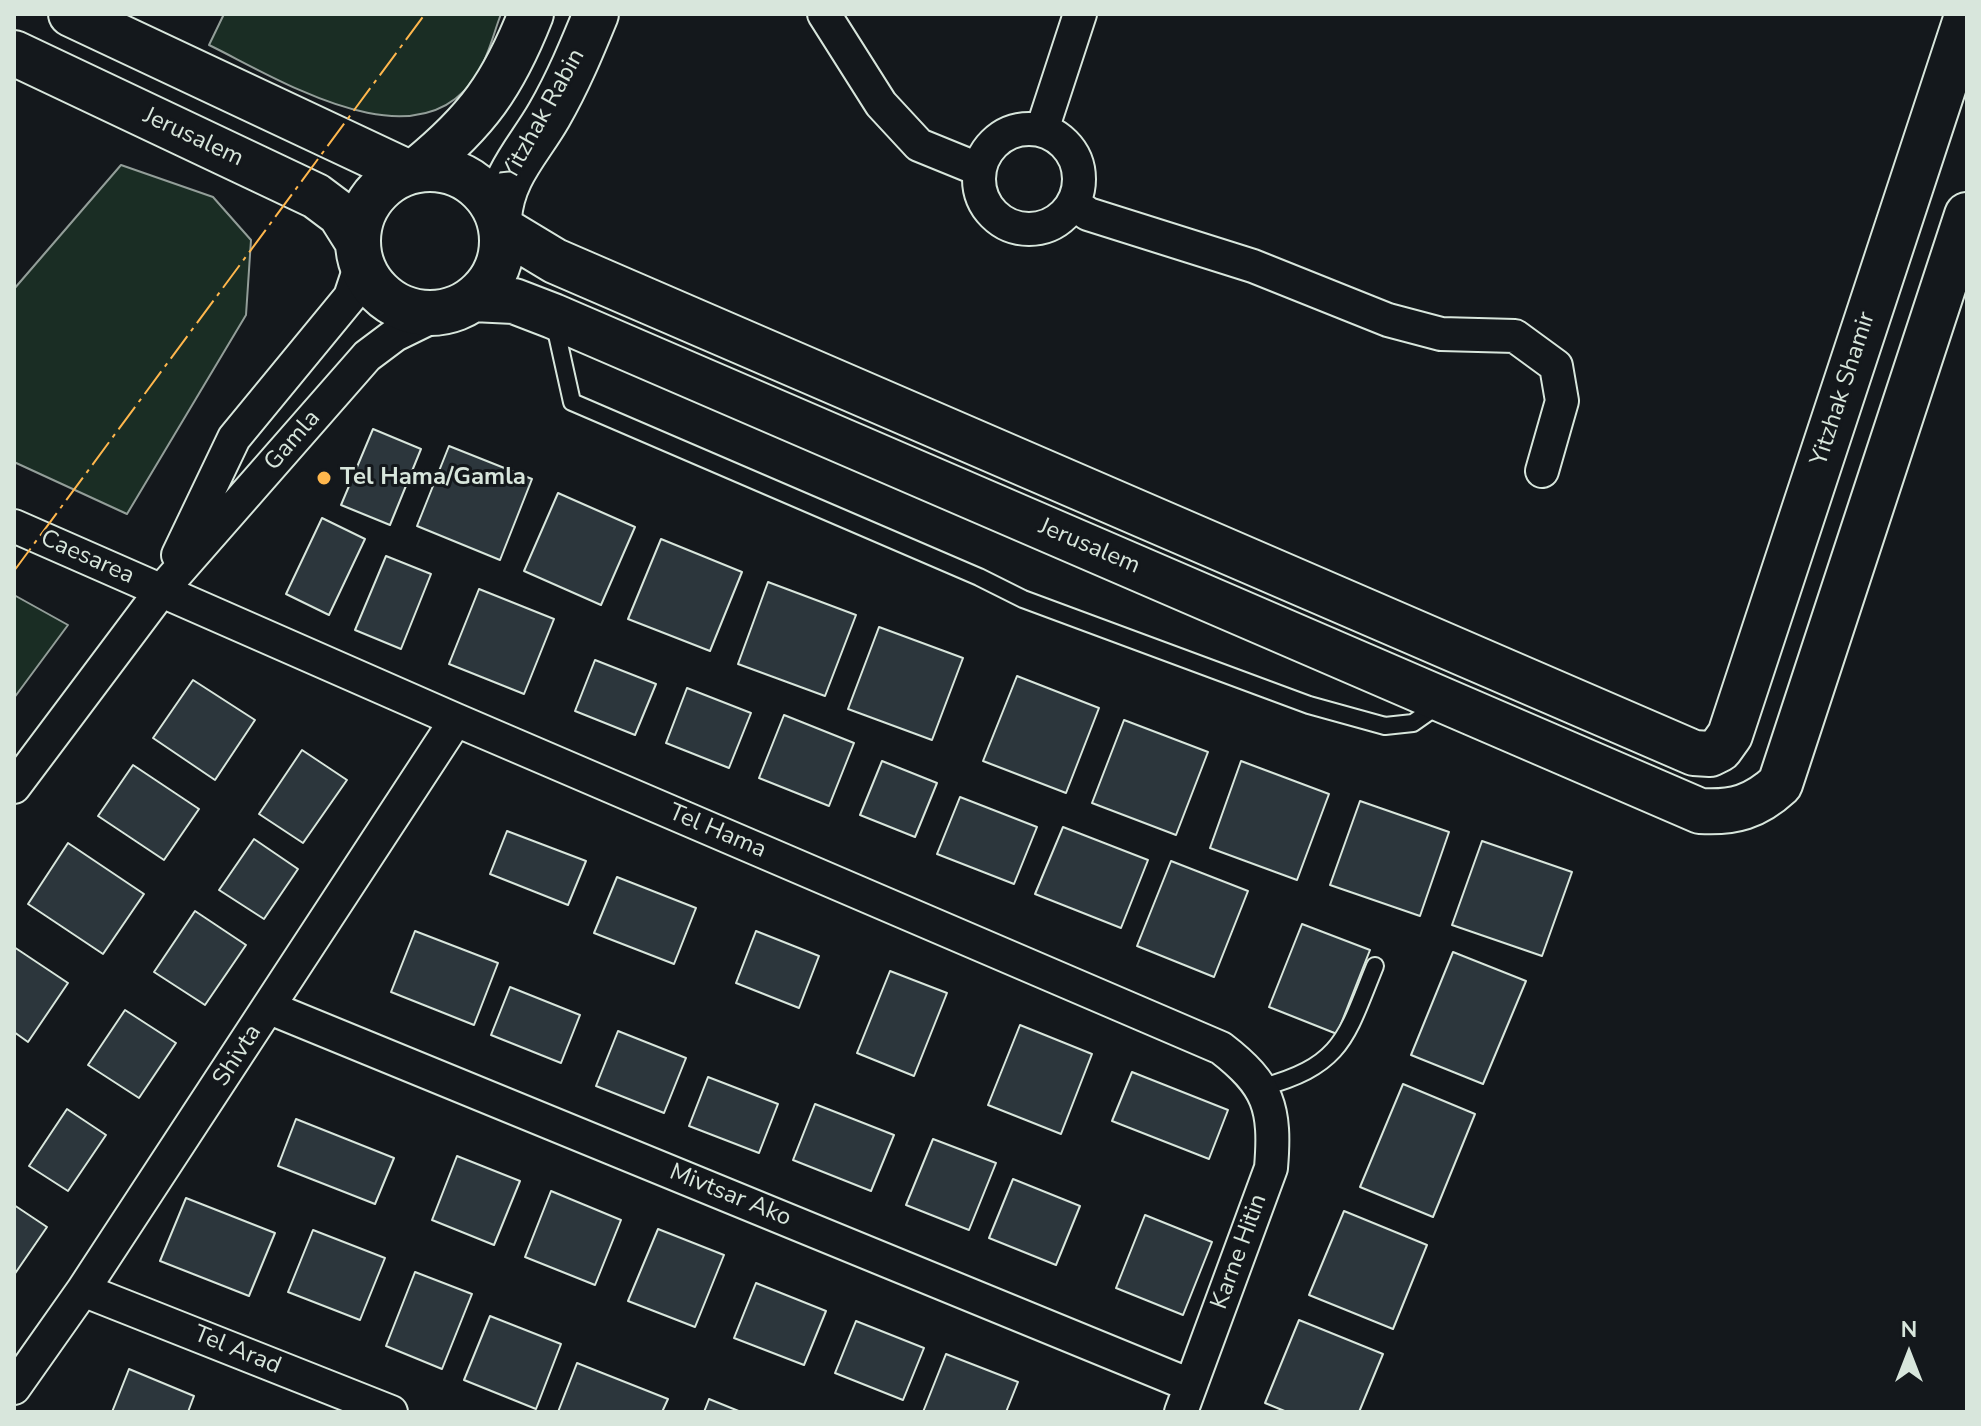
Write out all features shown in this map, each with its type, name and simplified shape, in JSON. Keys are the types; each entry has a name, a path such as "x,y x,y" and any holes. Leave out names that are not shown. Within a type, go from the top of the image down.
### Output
{"main road":[{"path":"71,14 413,171 442,169 464,176 489,198 500,223 499,264 489,283 458,306 418,312 397,305 371,283 359,252 361,218 371,198 387,182 413,171 473,121 497,86 531,14"},
{"name":"Yitzhak Rabin","path":"500,223 500,197 509,174 554,105 596,14"},
{"name":"Yitzhak Shamir","path":"1710,754 1720,749 1730,735 1967,16"},
{"name":"Jerusalem","path":"14,53 316,196 340,214 359,252"},
{"path":"1710,754 1700,811 1737,811 1761,802 1780,784 1967,215"},
{"name":"Jerusalem","path":"500,223 555,261 1679,746 1710,754"},
{"name":"Jerusalem","path":"458,306 514,301 553,316 1700,811"}],"street":[{"path":"824,14 881,104 919,145 978,169"},
{"path":"1042,130 1080,14"},
{"path":"1042,130 1069,148 1077,162 1080,178 1073,203 1058,220 1043,228 1025,230 994,217 983,203 978,187 978,169 996,140 1010,132 1042,130"},
{"path":"1073,203 1088,214 1253,266 1388,320 1441,334 1515,336 1556,366 1562,401 1542,471"},
{"name":"Gamla","path":"161,591 234,438 350,297 359,252"},
{"name":"Gamla","path":"14,787 161,591 367,356 395,335 458,306"},
{"name":"Caesarea","path":"14,526 161,591"},
{"name":"Tel Hama","path":"161,591 1221,1048 1263,1087"},
{"name":"Shivta","path":"14,1388 83,1290 270,1008 456,720"},
{"name":"Mivtsar Ako","path":"270,1008 1186,1398"},
{"name":"Karne Hitin","path":"1186,1398 1271,1168 1274,1135 1263,1087"},
{"name":"Tel Arad","path":"83,1290 391,1412"}],"lane":[{"path":"553,316 572,402 979,577 1023,599 1309,705 1385,726 1413,723 1445,701"},
{"path":"1263,1087 1292,1079 1324,1062 1346,1038 1375,966"}],"green space":[{"path":"224,14 501,14 479,71 454,100 423,114 387,116 310,95 209,45"},
{"path":"121,165 213,197 251,240 246,315 127,514 14,462 14,289"},
{"path":"14,595 68,625 14,698"}],"building":[{"path":"373,429 421,449 390,525 341,505"},
{"path":"449,446 532,479 500,560 417,526"},
{"path":"558,493 635,527 601,605 524,571"},
{"path":"322,518 365,539 329,615 286,594"},
{"path":"661,539 742,572 710,651 628,619"},
{"path":"386,556 431,574 401,649 355,630"},
{"path":"768,582 856,615 825,696 738,664"},
{"path":"479,589 554,619 524,694 449,664"},
{"path":"879,627 963,658 932,740 848,709"},
{"path":"595,660 656,684 635,735 575,711"},
{"path":"1017,676 1099,708 1066,793 983,761"},
{"path":"193,680 255,720 215,780 153,738"},
{"path":"687,688 751,713 729,768 666,743"},
{"path":"784,715 854,743 829,806 759,778"},
{"path":"1124,720 1208,752 1176,835 1092,803"},
{"path":"302,750 347,780 303,843 259,814"},
{"path":"882,761 937,783 915,837 860,815"},
{"path":"1241,761 1329,794 1297,880 1210,848"},
{"path":"133,765 199,809 164,860 98,816"},
{"path":"960,797 1037,827 1014,884 937,854"},
{"path":"1360,801 1449,832 1420,916 1330,885"},
{"path":"1063,827 1148,860 1121,928 1035,894"},
{"path":"507,831 586,861 568,905 490,874"},
{"path":"254,839 298,869 264,919 219,890"},
{"path":"1482,841 1572,872 1542,956 1452,925"},
{"path":"68,843 144,894 103,954 28,904"},
{"path":"1171,861 1248,891 1214,977 1137,946"},
{"path":"617,877 696,908 674,964 594,933"},
{"path":"195,911 246,945 205,1005 154,972"},
{"path":"1302,924 1370,950 1337,1034 1269,1007"},
{"path":"415,931 498,963 474,1025 391,992"},
{"path":"756,931 819,956 799,1008 736,983"},
{"path":"14,947 68,983 28,1042 14,1032"},
{"path":"1453,952 1526,981 1483,1084 1411,1055"},
{"path":"890,971 947,993 914,1076 857,1053"},
{"path":"510,987 580,1015 561,1063 491,1035"},
{"path":"125,1010 176,1043 139,1098 88,1065"},
{"path":"1020,1025 1092,1054 1061,1134 988,1105"},
{"path":"618,1031 686,1058 664,1113 596,1086"},
{"path":"1132,1072 1228,1110 1209,1159 1112,1121"},
{"path":"708,1077 778,1104 759,1153 689,1126"},
{"path":"1403,1084 1475,1114 1433,1217 1360,1187"},
{"path":"815,1104 894,1135 871,1191 793,1160"},
{"path":"67,1109 106,1135 68,1191 29,1166"},
{"path":"296,1119 394,1158 375,1204 278,1166"},
{"path":"933,1139 996,1163 969,1230 906,1205"},
{"path":"457,1156 520,1181 494,1245 432,1220"},
{"path":"1013,1179 1080,1206 1056,1265 989,1238"},
{"path":"551,1191 621,1220 595,1285 525,1257"},
{"path":"186,1198 275,1233 249,1296 160,1261"},
{"path":"14,1205 47,1227 14,1275"},
{"path":"1344,1211 1427,1245 1393,1329 1309,1295"},
{"path":"1145,1215 1212,1242 1183,1315 1116,1288"},
{"path":"658,1229 724,1255 695,1327 628,1301"},
{"path":"313,1230 385,1258 360,1320 288,1292"},
{"path":"415,1272 472,1294 442,1369 386,1346"},
{"path":"756,1283 826,1311 804,1365 734,1338"},
{"path":"490,1316 561,1344 536,1409 464,1380"},
{"path":"1299,1320 1383,1354 1359,1412 1287,1412 1265,1403"},
{"path":"856,1321 924,1348 903,1400 835,1373"},
{"path":"946,1354 1018,1382 1006,1412 923,1412"},
{"path":"577,1363 668,1399 662,1412 558,1412"},
{"path":"129,1369 194,1396 188,1412 112,1412"},
{"path":"709,1399 741,1412 704,1412"}],"power":[{"path":"14,571 425,14"}],"place":[{"name":"Tel Hama/Gamla","path":"324,478"}]}
